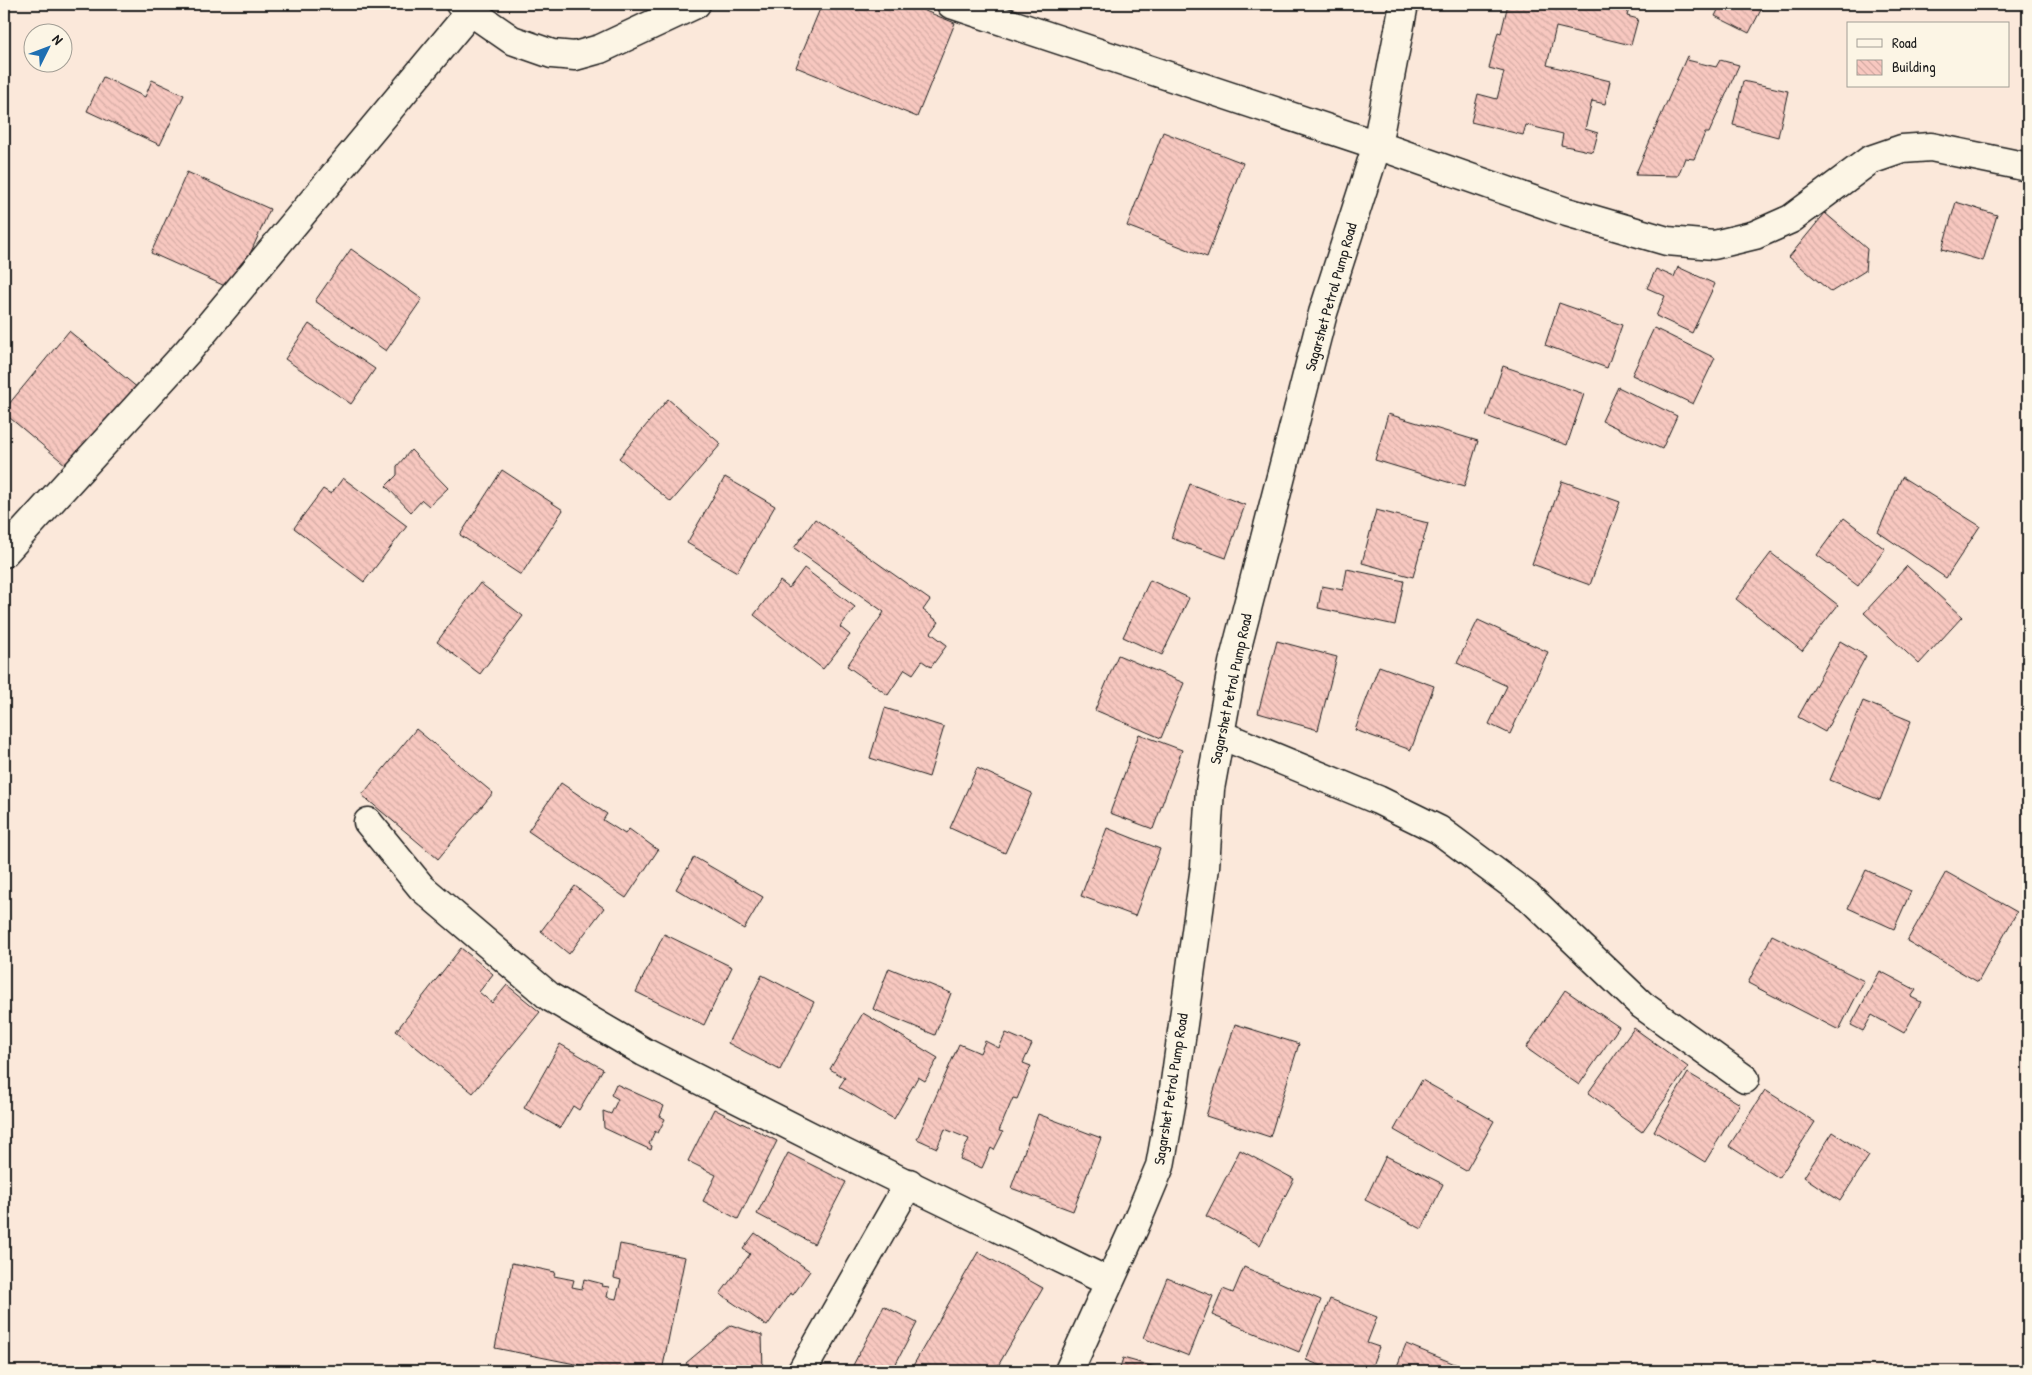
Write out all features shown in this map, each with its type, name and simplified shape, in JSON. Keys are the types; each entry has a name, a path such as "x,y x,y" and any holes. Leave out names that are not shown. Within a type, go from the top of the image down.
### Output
{"street":[{"path":"4,553 188,351 465,8 512,40 552,54 575,56 600,49 696,4"},
{"path":"951,4 1377,145 1567,212 1667,241 1714,246 1755,235 1791,219 1870,160 1902,149 1931,147 2028,167"},
{"name":"Sagarshet Petrol Pump Road","path":"1069,1371 1160,1166 1174,1089 1205,867 1210,789 1233,663 1323,313 1377,145 1404,4"},
{"path":"1221,735 1378,800 1439,830 1529,897 1642,1005 1745,1079"},
{"path":"368,822 422,888 550,997 644,1052 844,1153 908,1182 1109,1282"},
{"path":"802,1371 908,1182"}],"building":[{"path":"822,4 908,4 955,23 917,117 796,67"},
{"path":"1508,4 1630,4 1627,16 1638,19 1631,45 1556,27 1547,65 1610,81 1605,104 1592,101 1585,129 1598,133 1593,152 1561,145 1563,134 1526,125 1523,135 1471,122 1478,94 1497,99 1504,72 1489,68 1498,32 1501,33"},
{"path":"1721,4 1764,4 1749,33 1715,16"},
{"path":"1687,56 1689,57 1687,60 1716,67 1720,60 1739,65 1709,133 1705,133 1694,159 1685,158 1678,176 1635,175"},
{"path":"103,77 145,97 152,80 184,95 160,145 87,111"},
{"path":"1743,81 1788,91 1778,137 1733,125"},
{"path":"1163,132 1243,163 1207,257 1127,226"},
{"path":"187,172 270,209 234,290 151,253"},
{"path":"1956,202 1997,215 1983,261 1942,249"},
{"path":"1825,213 1867,249 1865,271 1831,292 1789,257"},
{"path":"351,249 422,299 386,351 315,301"},
{"path":"1678,267 1715,284 1692,333 1656,316 1665,296 1647,288 1656,269 1674,277"},
{"path":"1559,303 1622,325 1607,368 1545,345"},
{"path":"309,324 375,369 351,404 285,359"},
{"path":"1654,328 1715,358 1693,404 1632,375"},
{"path":"69,331 139,389 72,470 4,413 4,410"},
{"path":"1503,366 1584,394 1567,445 1486,416"},
{"path":"1618,387 1677,416 1662,449 1602,421"},
{"path":"668,399 721,444 671,502 619,458"},
{"path":"1388,414 1478,441 1464,487 1375,460"},
{"path":"411,450 448,488 429,506 422,500 411,512 386,486 397,475 397,466"},
{"path":"502,470 563,510 521,575 460,535"},
{"path":"725,477 775,506 737,572 687,543"},
{"path":"1902,477 1980,526 1946,578 1878,532"},
{"path":"343,478 407,526 364,582 294,528 323,489 331,494"},
{"path":"1562,481 1620,502 1590,585 1532,564"},
{"path":"1190,484 1245,505 1226,558 1171,538"},
{"path":"1376,510 1428,523 1413,577 1362,563"},
{"path":"1844,518 1885,549 1858,586 1817,555"},
{"path":"815,519 930,600 923,610 939,622 931,633 947,645 931,667 922,661 913,674 905,669 888,695 847,666 884,612 794,548"},
{"path":"1771,553 1838,605 1802,651 1736,599"},
{"path":"1907,566 1962,617 1919,664 1864,613"},
{"path":"804,568 855,607 840,627 850,635 823,669 754,615 780,581 789,588"},
{"path":"1347,569 1404,581 1395,625 1318,608 1322,586 1343,590"},
{"path":"1150,580 1189,598 1162,655 1123,637"},
{"path":"480,583 523,616 480,674 437,642"},
{"path":"1478,620 1548,652 1510,734 1489,724 1507,686 1457,663"},
{"path":"1277,641 1337,657 1318,730 1258,713"},
{"path":"1840,641 1866,656 1825,732 1798,717"},
{"path":"1118,655 1184,683 1161,738 1095,710"},
{"path":"1379,666 1434,686 1411,750 1355,730"},
{"path":"1863,701 1911,721 1880,800 1830,780"},
{"path":"885,708 944,727 929,777 870,758"},
{"path":"416,729 493,793 438,859 362,795"},
{"path":"1139,734 1182,750 1153,829 1110,813"},
{"path":"977,768 1032,793 1005,853 950,828"},
{"path":"561,783 607,814 603,820 625,834 629,829 658,850 626,898 528,831"},
{"path":"1107,828 1160,849 1135,916 1081,896"},
{"path":"694,857 763,897 744,929 676,889"},
{"path":"1866,870 1911,891 1894,929 1848,908"},
{"path":"1946,872 2017,912 1978,982 1907,941"},
{"path":"575,886 604,908 569,954 541,931"},
{"path":"664,934 732,967 704,1025 636,992"},
{"path":"1772,935 1864,981 1839,1030 1748,983"},
{"path":"461,948 493,974 479,992 492,1003 507,985 540,1012 473,1093 396,1031"},
{"path":"889,968 951,993 935,1035 873,1009"},
{"path":"1880,971 1916,990 1911,997 1921,1002 1904,1033 1872,1015 1863,1031 1851,1025"},
{"path":"762,975 814,1002 780,1070 728,1043"},
{"path":"1565,990 1619,1027 1579,1085 1526,1048"},
{"path":"863,1013 938,1058 925,1081 918,1077 894,1119 839,1087 845,1078 830,1069"},
{"path":"1235,1024 1299,1044 1270,1137 1206,1116"},
{"path":"1634,1028 1688,1067 1642,1132 1588,1093"},
{"path":"1006,1033 1032,1044 1023,1063 1031,1066 1017,1099 1013,1098 999,1131 1003,1132 994,1150 991,1148 982,1168 960,1159 969,1139 945,1129 937,1148 917,1139 959,1044 980,1053 985,1041 999,1048"},
{"path":"560,1044 603,1069 579,1110 573,1106 560,1128 524,1108"},
{"path":"1688,1073 1740,1104 1705,1162 1654,1131"},
{"path":"1422,1080 1494,1121 1466,1171 1394,1130"},
{"path":"616,1084 664,1106 660,1116 665,1119 658,1133 655,1131 649,1144 652,1146 651,1150 604,1128 603,1111 611,1114 618,1099 611,1095"},
{"path":"1765,1090 1815,1122 1779,1178 1729,1146"},
{"path":"714,1109 777,1141 738,1219 703,1201 716,1175 688,1161"},
{"path":"1038,1114 1101,1138 1073,1211 1011,1188"},
{"path":"1833,1132 1869,1156 1840,1201 1804,1177"},
{"path":"1240,1150 1294,1179 1260,1245 1206,1216"},
{"path":"788,1153 846,1182 814,1244 757,1214"},
{"path":"1386,1156 1443,1184 1422,1229 1365,1200"},
{"path":"755,1233 810,1271 793,1295 790,1293 767,1326 720,1294 750,1254 743,1249"},
{"path":"620,1244 685,1257 662,1371 610,1371 495,1348 512,1263 555,1272 554,1276 574,1280 572,1287 582,1289 584,1279 603,1284 602,1286 609,1287 607,1297 616,1299 621,1280 614,1278"},
{"path":"978,1252 1043,1288 995,1371 910,1371"},
{"path":"1244,1267 1321,1300 1299,1352 1212,1315 1223,1289 1233,1293"},
{"path":"1167,1278 1213,1296 1189,1356 1143,1338"},
{"path":"1330,1299 1377,1317 1367,1343 1379,1347 1370,1371 1335,1371 1306,1360"},
{"path":"884,1306 917,1323 892,1371 850,1371"},
{"path":"731,1325 762,1335 763,1371 690,1371 686,1363"},
{"path":"1406,1344 1460,1366 1458,1371 1395,1371"},
{"path":"1123,1358 1169,1371 1119,1371"}]}
